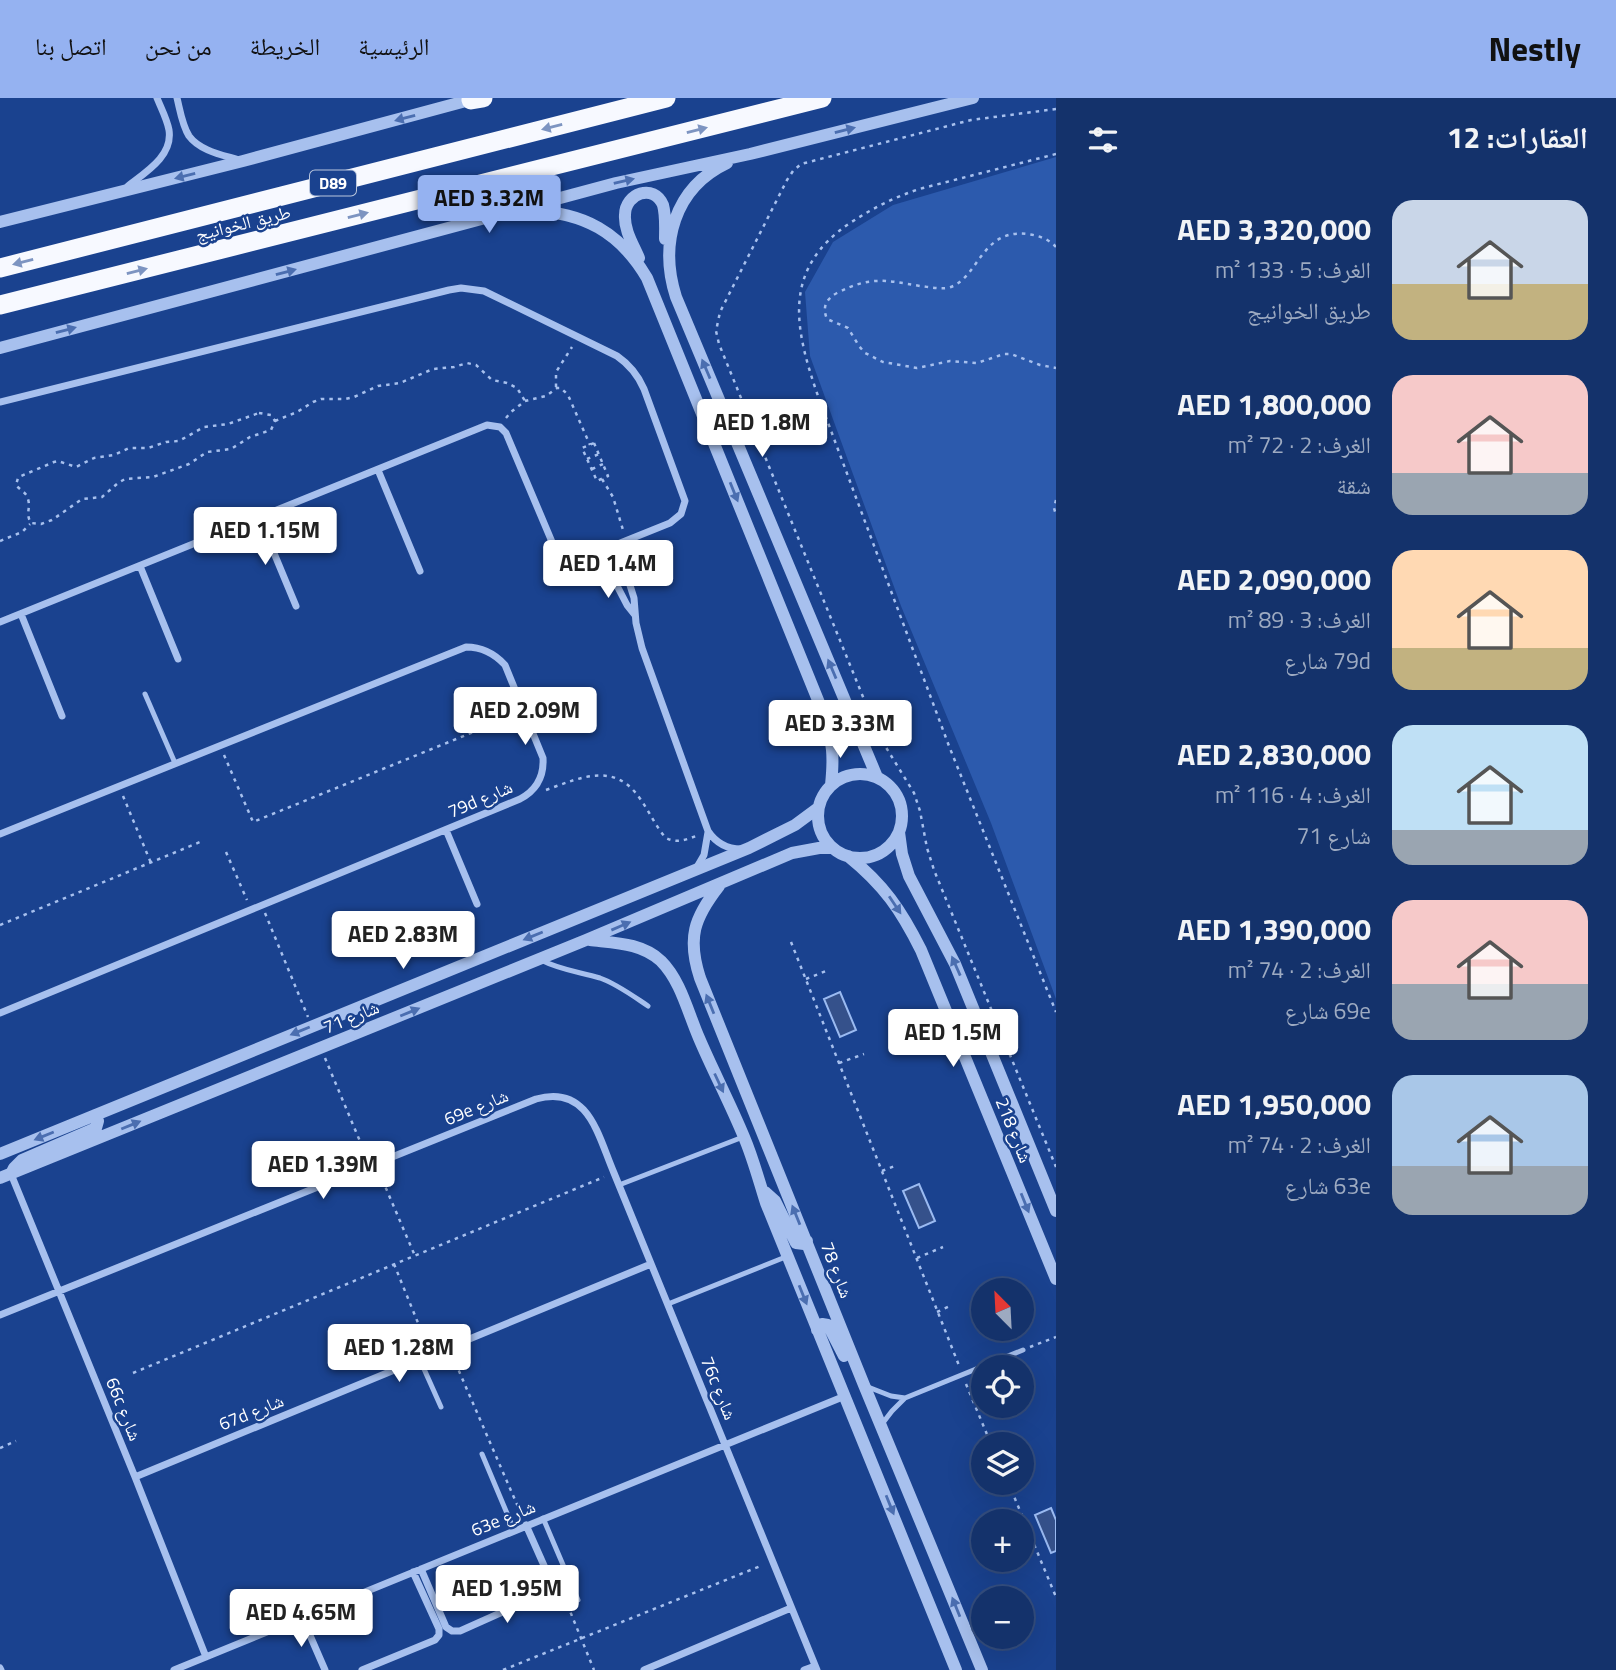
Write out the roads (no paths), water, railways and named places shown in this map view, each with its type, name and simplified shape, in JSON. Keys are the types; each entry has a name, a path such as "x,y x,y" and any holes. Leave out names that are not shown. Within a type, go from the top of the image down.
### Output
{"highway":[{"name":"طريق الخوانيج","path":"0,268 666,98"},
{"name":"طريق الخوانيج","path":"0,305 822,98"}],"street":[{"path":"121,193 160,159 168,146 168,127 157,98"},
{"path":"177,98 190,136 199,145 212,152 243,161"},
{"path":"0,348 616,183 750,154 973,98"},
{"path":"0,222 121,193 477,99"},
{"path":"668,264 671,232 683,203 712,172 750,154"},
{"path":"831,785 834,757 824,715 629,236 625,219 626,206 630,200 642,193 658,198 663,207 668,264 676,297 877,777"},
{"path":"517,211 561,213 605,230 629,251 647,278"},
{"path":"0,402 449,290 461,288 485,291 617,356 631,367 641,381 685,501 684,508 676,519 599,551 571,561 564,559 559,555 508,436 500,427 487,425 0,622"},
{"path":"378,470 420,571"},
{"path":"259,517 296,606"},
{"path":"617,544 634,598 642,648 708,831 712,838 729,848 749,848"},
{"path":"599,551 626,605 635,615"},
{"path":"140,566 178,659"},
{"path":"21,614 62,716"},
{"name":"79d شارع","path":"0,834 466,647 481,648 494,654 509,671 541,750 544,765 537,785 520,799 0,1013"},
{"path":"899,832 889,846 874,855 857,858 848,856 828,843 820,830 818,808 831,785 853,774 877,777 890,786 899,800 902,816 899,832 909,876 955,964 1056,1211"},
{"name":"شارع 71","path":"0,1153 749,848 795,825 818,808"},
{"path":"446,830 477,904"},
{"path":"695,869 704,855 708,831"},
{"name":"شارع 71","path":"6,1176 586,940 792,853 833,848"},
{"name":"شارع 218","path":"848,856 890,896 921,950 1056,1279"},
{"name":"شارع 78","path":"721,884 698,918 693,948 695,964 982,1670"},
{"path":"586,940 632,945 660,960 670,972 744,1137 817,1330 957,1670"},
{"name":"69e شارع","path":"0,1315 548,1096 573,1100 590,1118"},
{"path":"6,1176 17,1163 27,1157 96,1128 98,1121 95,1115"},
{"name":"76c شارع","path":"590,1118 816,1668"},
{"name":"66c شارع","path":"6,1176 135,1476 206,1657"},
{"path":"762,1190 775,1201 796,1243 804,1244 807,1241"},
{"name":"67d شارع","path":"135,1476 652,1264"},
{"path":"817,1330 821,1324 831,1328 852,1369 864,1385"},
{"name":"63e شارع","path":"174,1670 845,1396"},
{"path":"417,1570 446,1628 452,1632 460,1631 551,1589 550,1579 526,1525"},
{"path":"362,1670 435,1640 439,1635 417,1570"},
{"path":"644,1670 791,1608"},
{"path":"302,1617 325,1670"},
{"path":"195,1662 199,1670"},
{"path":"804,1670 816,1668"}],"lane":[{"path":"145,694 175,763"},
{"path":"538,959 554,967 601,979 623,989 648,1006"},
{"path":"619,1185 744,1137"},
{"path":"668,1304 788,1256"},
{"path":"881,1425 905,1398 1023,1350"},
{"path":"420,1360 441,1407"},
{"path":"864,1385 884,1394 905,1398"},
{"path":"482,1454 514,1530"},
{"path":"543,1518 578,1600"}]}
